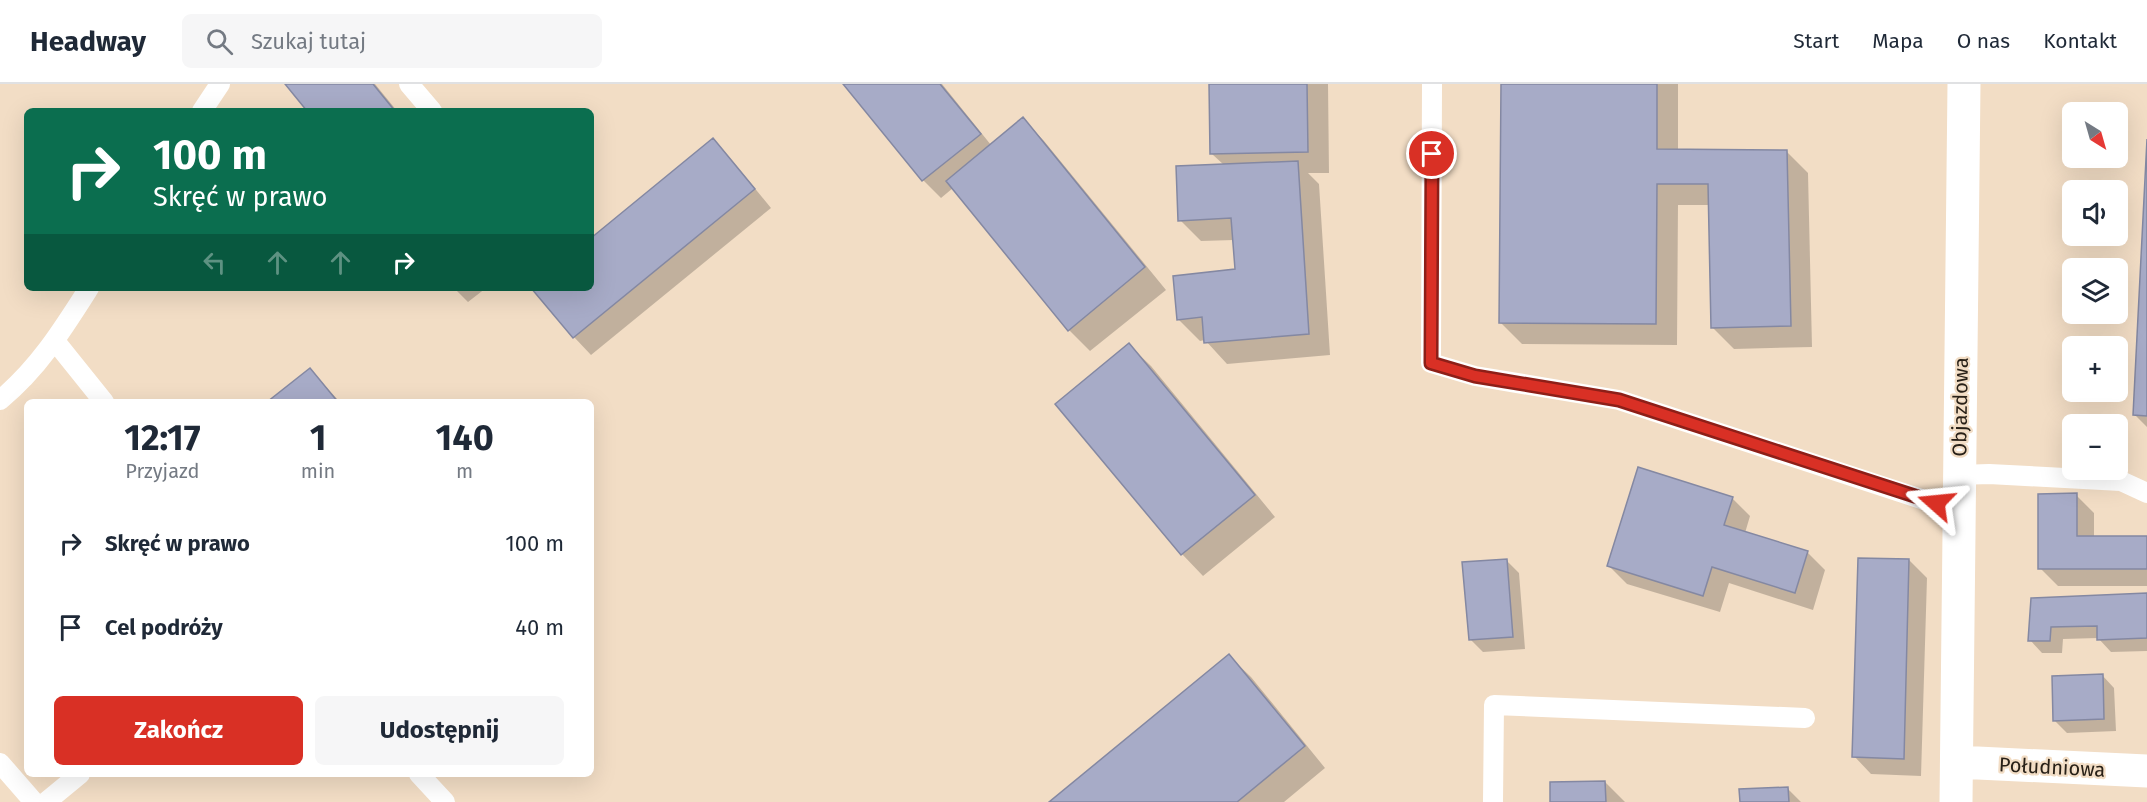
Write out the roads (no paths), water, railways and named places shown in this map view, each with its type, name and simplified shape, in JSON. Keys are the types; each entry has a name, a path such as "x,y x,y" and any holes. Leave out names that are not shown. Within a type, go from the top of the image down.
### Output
{"street":[{"name":"Objazdowa","path":"1956,802 1964,84"},
{"name":"Południowa","path":"1957,762 2147,771"}],"lane":[{"path":"204,108 220,84"},
{"path":"409,84 429,108"},
{"path":"1432,84 1431,363 1475,376 1619,400 1958,511"},
{"path":"0,400 21,382 55,341 87,291"},
{"path":"55,341 102,399"},
{"path":"1959,476 1989,474 2121,481 2147,493"},
{"path":"1493,802 1494,705 1805,718"},
{"path":"0,763 34,802"},
{"path":"46,802 76,777"},
{"path":"422,777 445,802"}]}
